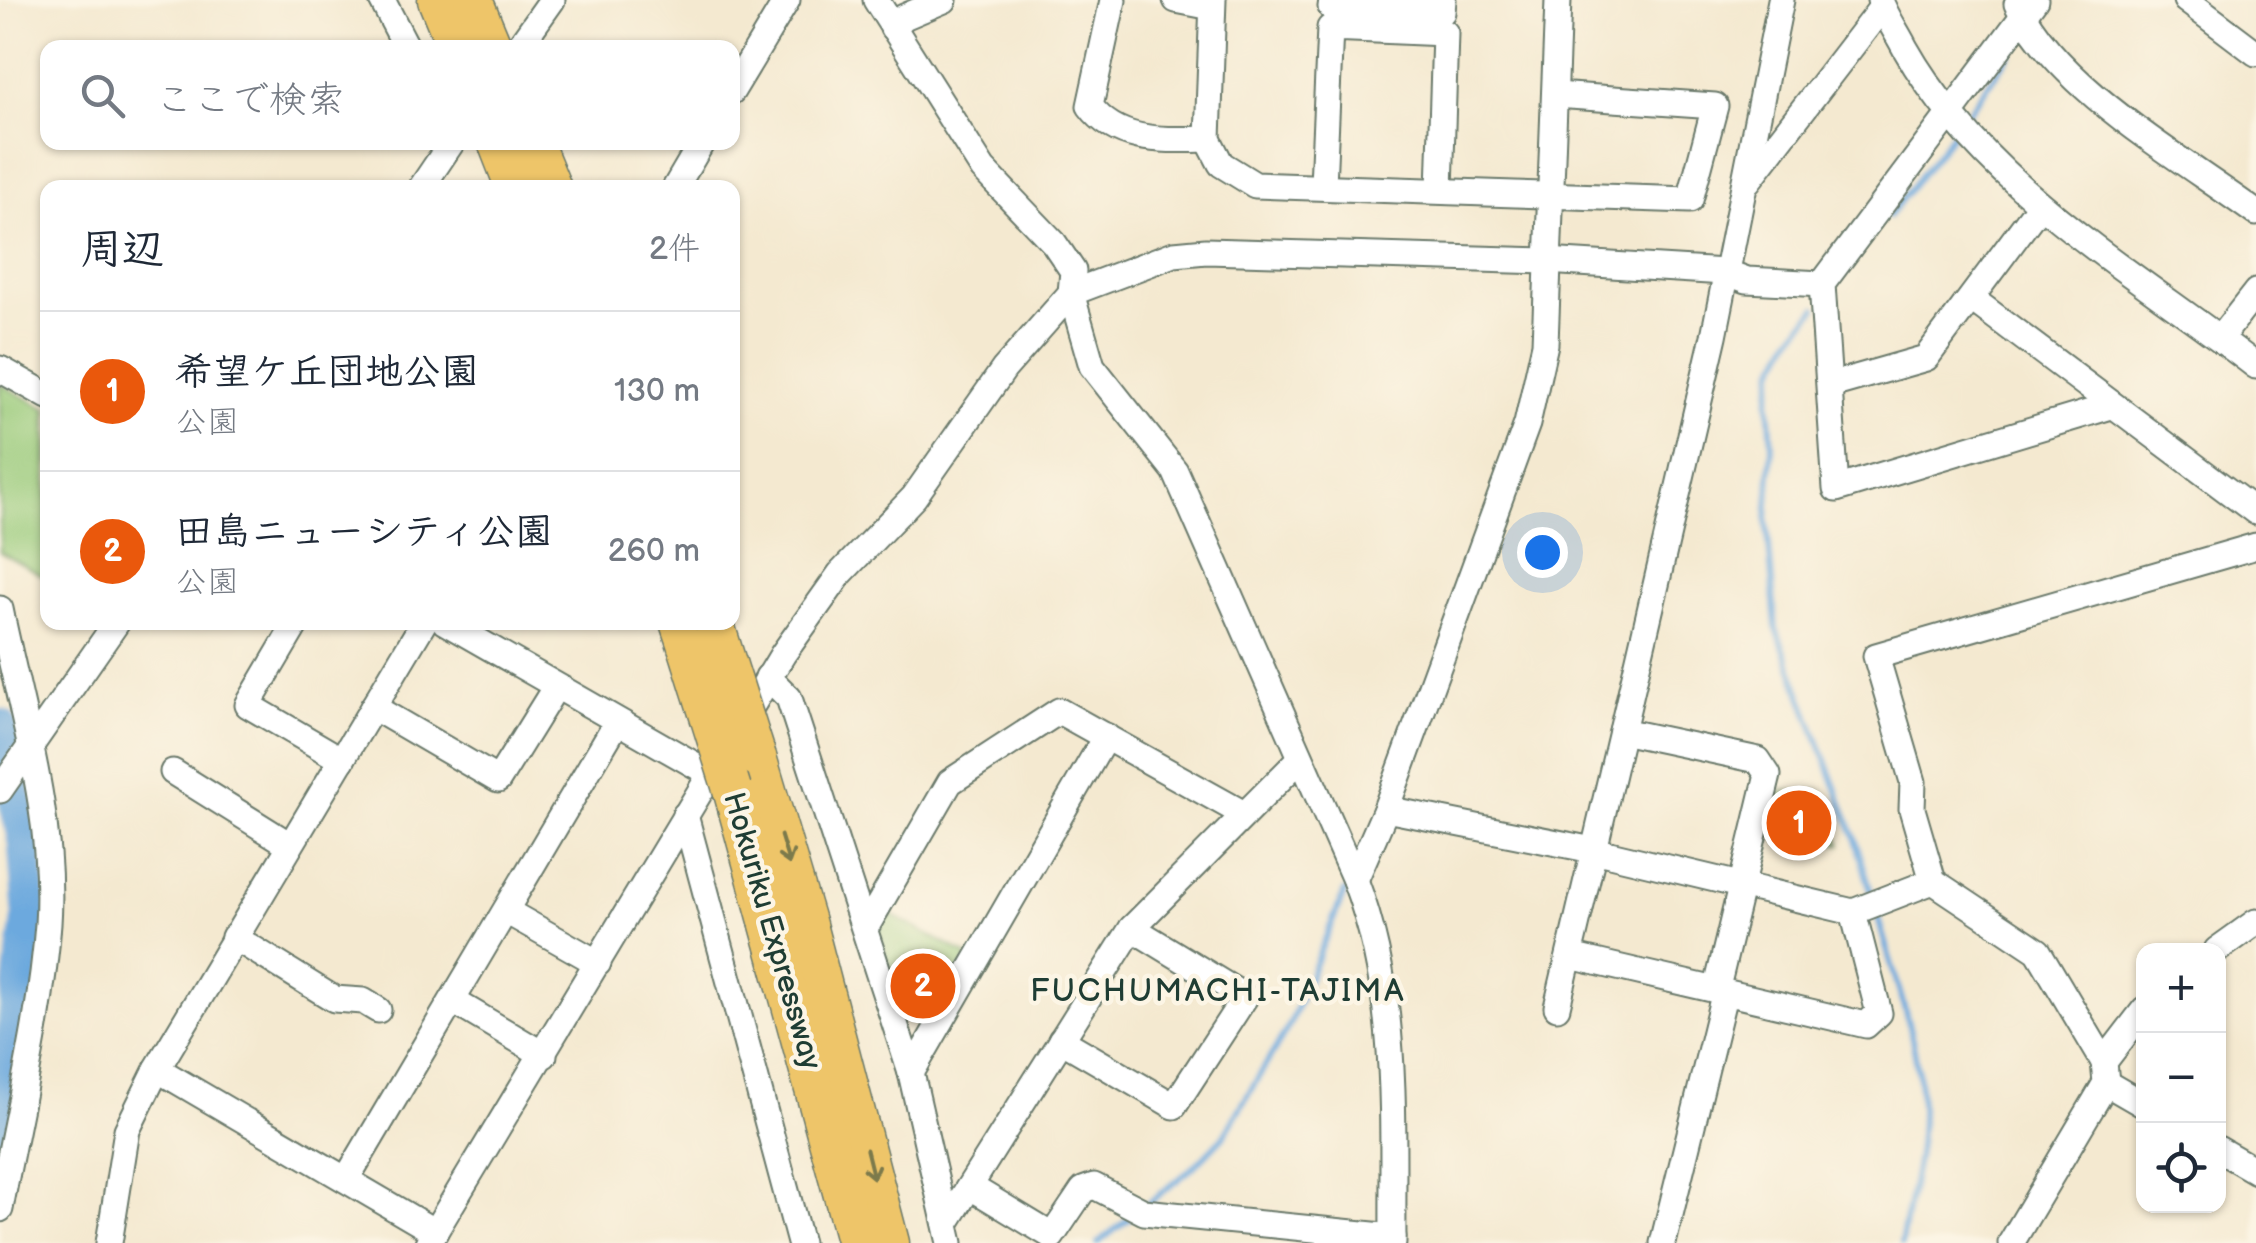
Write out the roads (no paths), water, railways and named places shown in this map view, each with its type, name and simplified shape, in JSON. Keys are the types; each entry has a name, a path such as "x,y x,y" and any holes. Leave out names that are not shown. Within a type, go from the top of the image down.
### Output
{"highway":[{"path":"437,0 477,30"},
{"path":"500,150 512,180"},
{"path":"536,150 549,180"},
{"name":"Hokuriku Expressway","path":"693,630 757,757 807,924 890,1243"},
{"name":"Hokuriku Expressway","path":"693,630 720,781 856,1243"}],"street":[{"path":"382,0 403,40"},
{"path":"524,40 552,0"},
{"path":"740,78 787,0"},
{"path":"876,0 983,170 1054,243 1073,271 1072,293 1092,366 1176,470 1373,928 1386,985 1393,1063 1393,1240 1144,1212 1094,1186 1083,1190 1052,1236 971,1186"},
{"path":"893,28 904,17 944,0"},
{"path":"1113,0 1090,106 1102,122 1146,140 1208,140"},
{"path":"1176,0 1213,4 1208,140 1221,164 1254,186 1323,185 1690,200 1715,106 1555,95"},
{"path":"1332,0 1331,7 1442,12 1443,0"},
{"path":"1355,880 1386,810 1527,424 1544,344 1558,0"},
{"path":"1558,1007 1725,272 1781,0"},
{"path":"2186,0 2256,53"},
{"path":"1743,187 1881,3 1949,114 2040,205 2256,366"},
{"path":"2112,406 1836,489 1822,284 1949,114 2024,5 2048,48 2102,100 2256,213"},
{"path":"1323,185 1330,28 1444,34 1440,190"},
{"path":"426,180 447,150"},
{"path":"680,180 697,150"},
{"path":"1831,384 1926,358 2040,205"},
{"path":"157,1070 346,1178 431,1237 685,815 720,781 768,678 840,574 914,497 1004,369 1072,293 1174,254 1206,251 1546,261 1725,272 1747,280 1822,284"},
{"path":"2220,338 2256,292"},
{"path":"1972,298 2256,512"},
{"path":"0,369 40,392"},
{"path":"2136,1098 2105,1072 2038,951 1933,881 1912,809 1913,782 1876,656 2256,546"},
{"path":"0,609 31,746 42,823 48,921 0,1209"},
{"path":"1,786 111,630"},
{"path":"292,630 248,706 342,760"},
{"path":"109,1243 127,1130 157,1070 419,630"},
{"path":"458,630 720,781"},
{"path":"768,678 789,698 866,927 911,1072 949,1233"},
{"path":"373,707 498,780 554,688"},
{"path":"866,927 950,782 1058,711 1242,813"},
{"path":"346,1178 616,722"},
{"path":"1622,731 1758,760 1768,775 1718,983 1724,994 1663,1243"},
{"path":"911,1072 1106,736"},
{"path":"949,1233 971,1186 1132,928 1242,813 1299,760"},
{"path":"173,772 290,845"},
{"path":"1386,810 1593,850 1852,912 1933,881"},
{"path":"685,815 800,1243"},
{"path":"506,911 598,963"},
{"path":"1570,956 1866,1025 1879,1013 1852,912"},
{"path":"2226,944 2256,922"},
{"path":"1061,1040 1174,1106 1245,997 1132,928"},
{"path":"234,937 334,999 363,1001 378,1010"},
{"path":"453,1002 544,1055"},
{"path":"2011,1243 2136,1023"},
{"path":"2226,1154 2256,1172"}],"waterway":[{"path":"1965,117 2010,54"},
{"path":"1889,216 1955,131"},
{"path":"1816,308 1791,339 1774,370 1769,402 1772,447 1767,520 1776,628 1856,840 1873,899"},
{"path":"0,726 25,841 30,915 0,1125"},
{"path":"1146,1205 1194,1167 1223,1137 1290,1024 1345,891"},
{"path":"1876,911 1910,1032 1921,1106 1914,1175 1901,1243"},
{"path":"1098,1243 1136,1213"}],"place":[{"name":"希望ケ丘団地公園","path":"1799,823"},
{"name":"田島ニューシティ公園","path":"923,986"}],"district":[{"name":"FUCHUMACHI-TAJIMA","path":"1218,991"}]}
